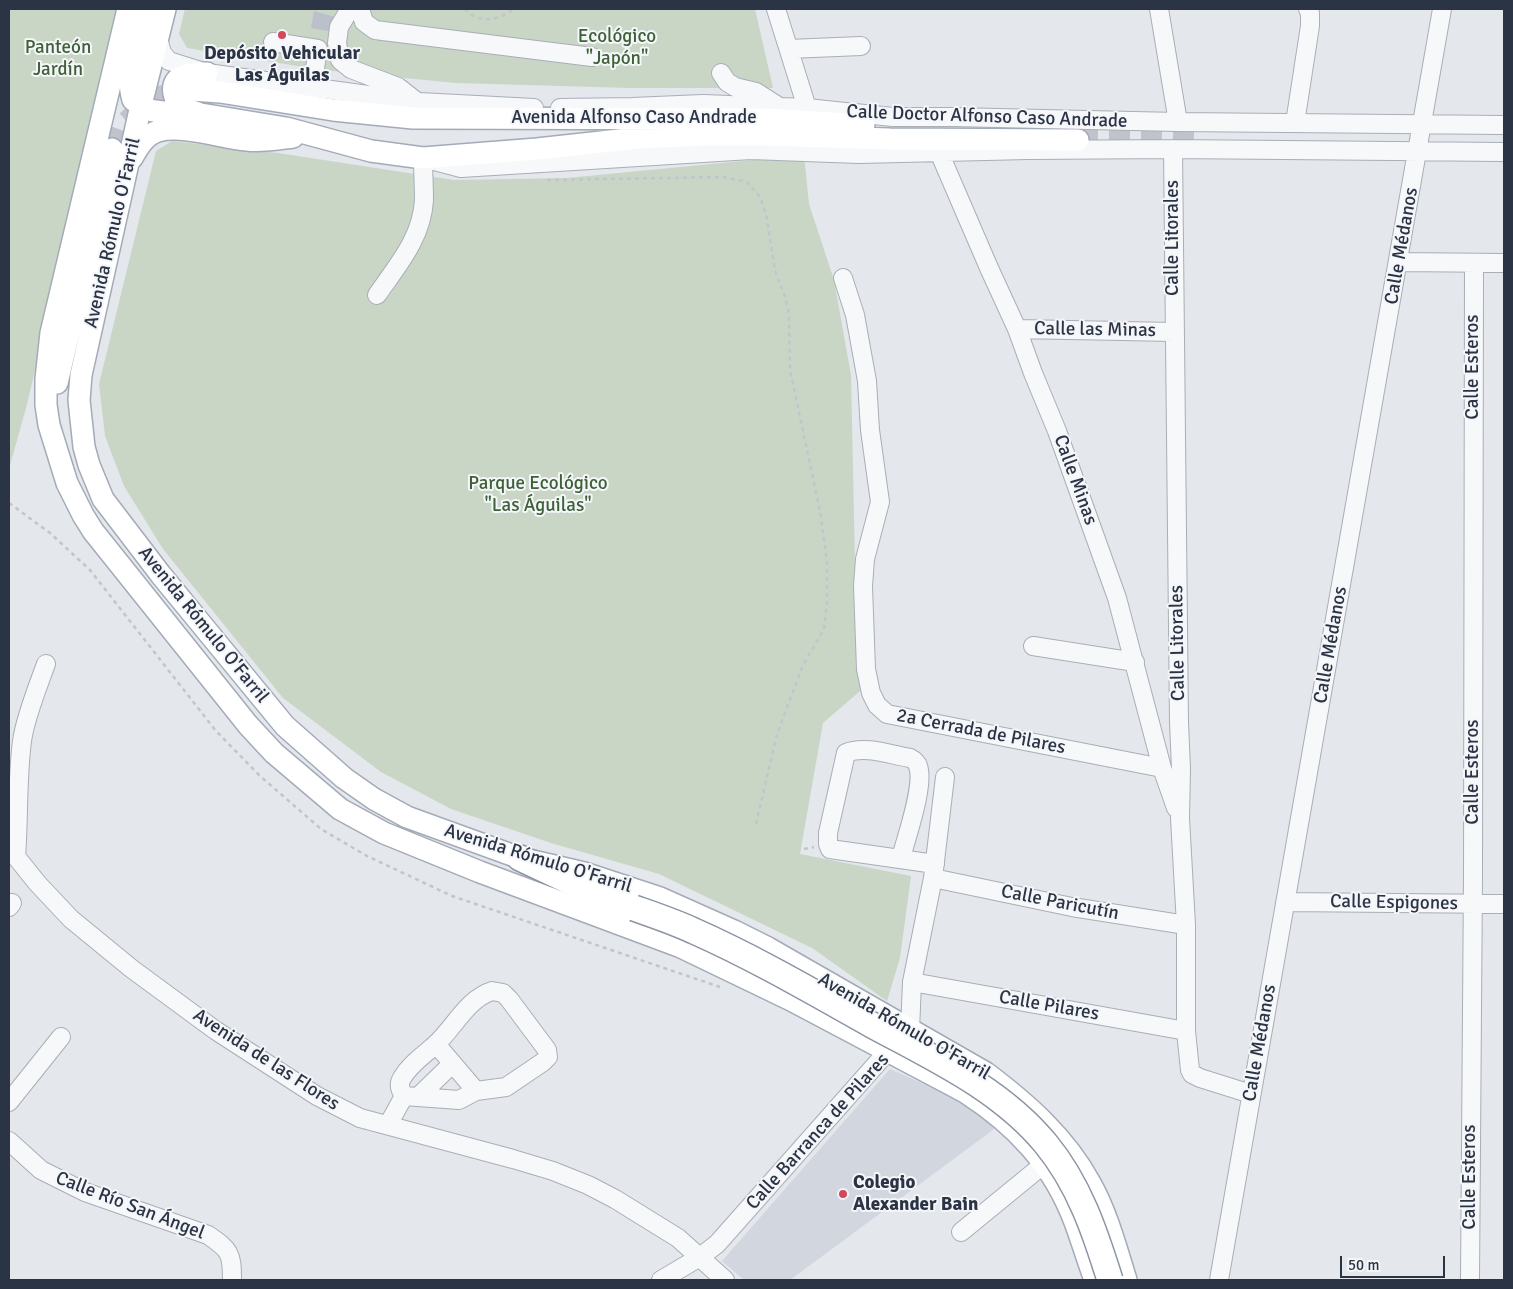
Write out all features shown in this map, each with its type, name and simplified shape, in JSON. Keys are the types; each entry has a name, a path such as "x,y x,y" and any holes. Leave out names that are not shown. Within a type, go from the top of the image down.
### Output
{"highway":[{"path":"520,858 573,883 693,931 748,957 911,1046 983,1088 1004,1103 1045,1143 1067,1174 1083,1202 1095,1232 1110,1280"}],"main road":[{"name":"Avenida Rómulo O'Farril","path":"128,9 51,333 46,379 46,405 49,425 56,443 62,469 83,515 114,559 248,725 274,753 340,809 384,833 434,854 681,947 791,1000 882,1050 965,1092 992,1110 1013,1128 1044,1164 1062,1193 1075,1221 1095,1280"},
{"path":"145,9 130,74 130,88 133,100 148,110 178,114 201,114"},
{"name":"Avenida Rómulo O'Farril","path":"165,9 141,105 81,375 78,400 84,447 103,499 161,576 285,726 344,778 374,799 407,816 520,858 584,873 660,898 734,931 768,948 986,1073 1019,1098 1054,1132 1090,1184 1112,1232 1126,1280"},
{"path":"201,114 182,107 176,100 174,84 179,78 206,73"},
{"name":"Avenida Alfonso Caso Andrade","path":"192,90 220,92 333,110 413,118 551,119 588,113 807,120 891,127 1078,135 890,139 702,135 638,138 537,150 423,158 371,151 305,135 286,128 201,114"},
{"path":"530,108 551,119"},
{"path":"129,165 139,146 147,137 158,131 174,129 247,140 276,140 305,135"},
{"path":"56,443 54,415 56,392 112,149"},
{"path":"882,1050 896,1036 897,1031 891,1019"}],"street":[{"path":"350,9 339,28 340,60 350,70 398,87 419,102"},
{"path":"360,9 364,22 375,30 592,56"},
{"path":"776,9 807,108"},
{"path":"1164,9 1159,9 1178,122"},
{"path":"1295,124 1310,26 1310,13 1308,9"},
{"name":"Calle Médanos","path":"1219,1280 1250,1094 1400,262 1442,9"},
{"name":"Calle Doctor Alfonso Caso Andrade","path":"158,38 162,53 169,61 206,73 419,102 588,113 703,104 807,108 893,117 1295,124 1504,124"},
{"path":"273,42 318,49 312,88"},
{"path":"789,49 860,46"},
{"path":"721,73 727,82 735,87 756,92 778,107"},
{"name":"Calle Doctor Alfonso Caso Andrade","path":"423,158 461,168 751,150 859,154 1172,149 1504,152"},
{"name":"Calle Litorales","path":"1172,149 1181,769 1180,818 1186,925 1186,1030 1192,1074 1250,1094"},
{"name":"Calle Minas","path":"939,152 988,268 1017,329 1033,374 1057,431 1114,589 1162,768 1180,818"},
{"path":"377,295 412,243 420,224 424,201 423,158"},
{"path":"1400,262 1504,263"},
{"name":"Calle Esteros","path":"1470,1280 1474,263"},
{"name":"2a Cerrada de Pilares","path":"842,278 854,315 867,382 870,430 880,502 865,559 863,586 866,669 871,693 877,705 887,714 1162,768"},
{"name":"Calle las Minas","path":"1017,329 1174,332"},
{"path":"1033,646 1135,662"},
{"path":"12,853 18,827 22,739 46,664"},
{"name":"Calle Paricutín","path":"901,858 919,789 919,767 910,758 868,751 846,753 828,833 830,849 901,858 934,871 1072,907 1186,925"},
{"path":"910,1031 912,982 934,871 945,777"},
{"name":"Avenida de las Flores","path":"12,853 71,919 132,969 215,1030 317,1096 360,1118 514,1159 588,1185 615,1199 670,1233 725,1280"},
{"name":"Calle Espigones","path":"1285,902 1504,904"},
{"name":"Calle Pilares","path":"912,982 1186,1030"},
{"path":"492,991 503,993 509,999 547,1050 548,1057 506,1086 476,1092 459,1100 450,1101 411,1096 400,1088 400,1079 409,1068 436,1044 476,999 484,993 492,991"},
{"name":"Calle Barranca de Pilares","path":"661,1280 700,1257 717,1244 882,1050 906,1046 910,1031"},
{"path":"9,1102 60,1037"},
{"path":"436,1044 476,1092"},
{"path":"388,1125 411,1096 452,1064"},
{"name":"Calle Río San Ángel","path":"9,1141 41,1170 85,1192 208,1235 224,1246 232,1260 232,1280"},
{"path":"961,1232 1044,1164"}],"path":[{"path":"465,9 470,15 487,20 505,16 514,9"},
{"path":"539,180 722,177 747,182 760,197 766,214 775,270 789,314 790,370 820,511 827,561 827,604 824,629 803,665 777,734 756,824"}],"shaded area":[{"name":"Colegio Alexander Bain","path":"890,1069 976,1107 997,1127 790,1280 744,1280 722,1261"}],"green space":[{"name":"Panteón Jardín","path":"9,9 123,9 26,408 9,469"},
{"name":"Ecológico \"Japón\"","path":"185,9 755,9 773,88 631,88 456,83 322,70 187,48 179,34"},
{"name":"Parque Ecológico \"Las Águilas\"","path":"172,141 278,153 454,180 567,178 804,155 809,204 834,280 851,375 857,660 866,686 823,723 800,854 911,876 900,958 887,1001 812,948 659,874 551,843 451,809 381,772 283,698 163,549 124,486 105,436 99,384 156,151"}],"building":[{"path":"314,11 335,17 333,32 311,28"}],"tunnel":[{"path":"112,149 120,127 149,102 161,96 191,90"},
{"path":"1077,130 1204,131"}],"place":[{"name":"Depósito Vehicular Las Águilas","path":"282,35"},
{"name":"Colegio Alexander Bain","path":"843,1194"}]}
